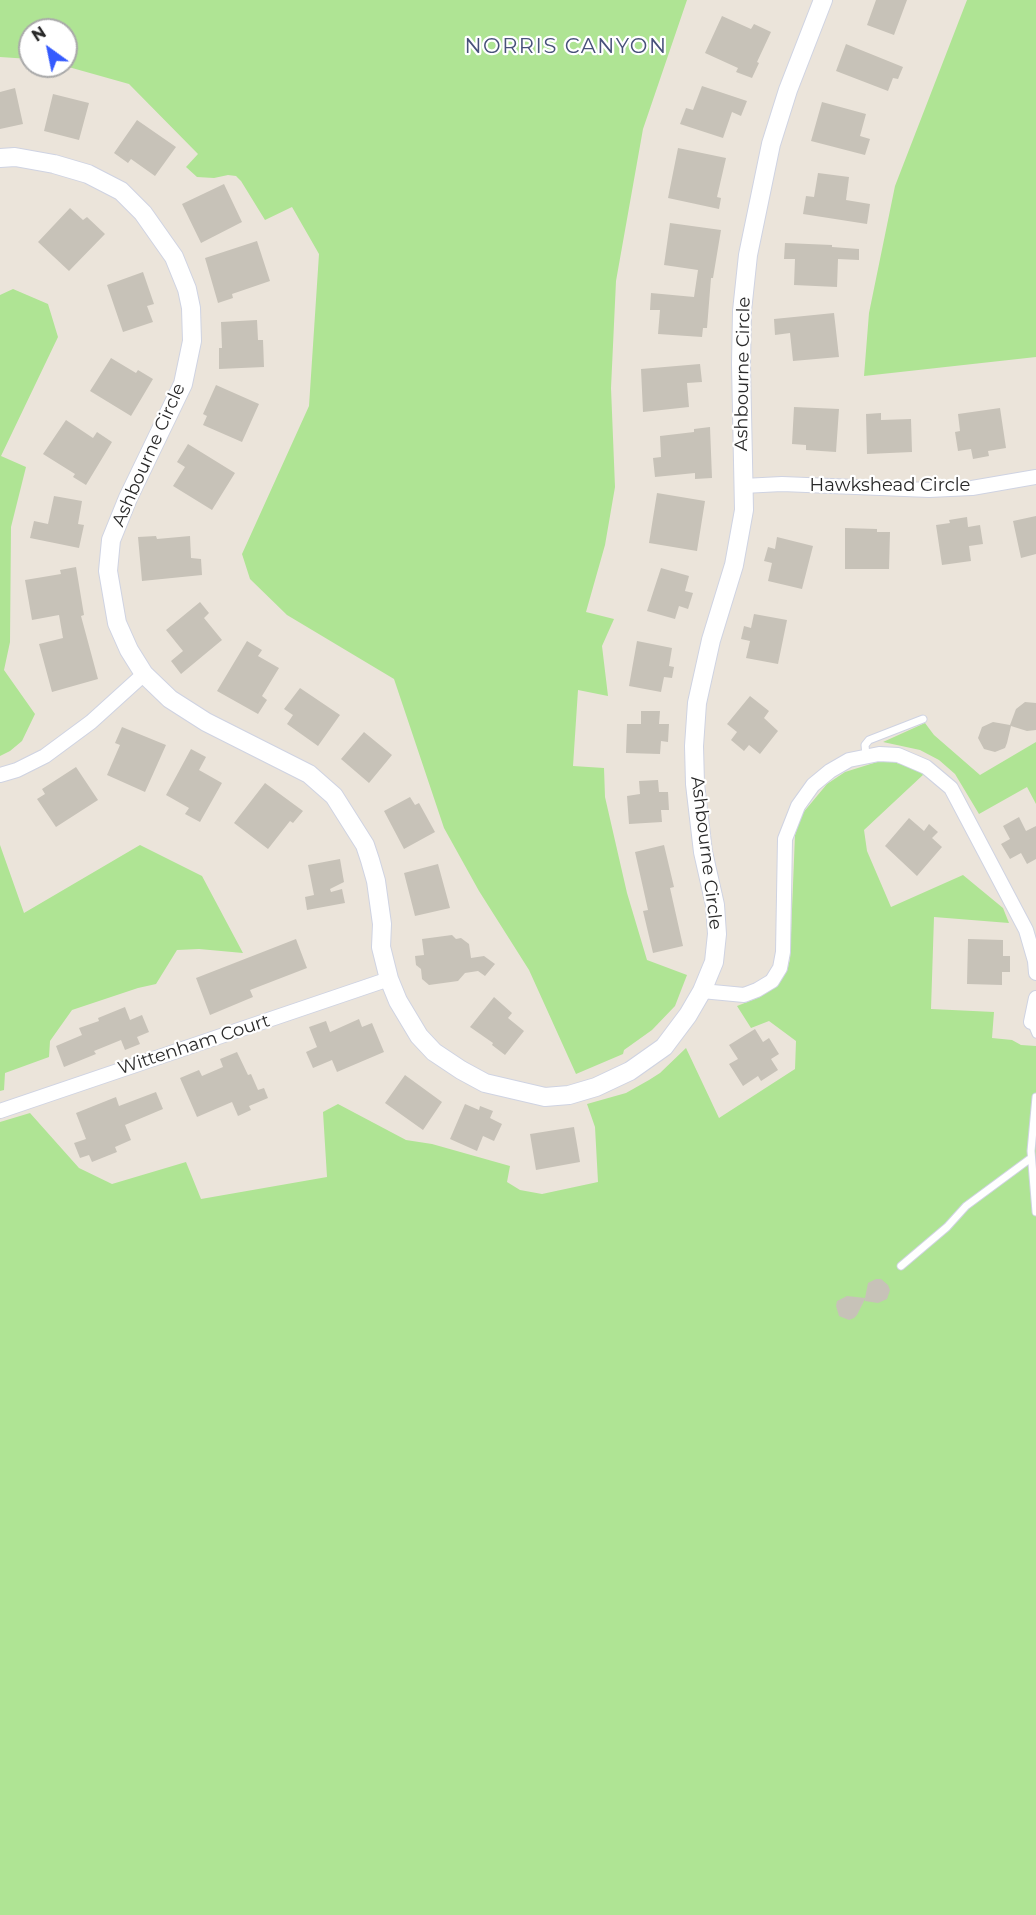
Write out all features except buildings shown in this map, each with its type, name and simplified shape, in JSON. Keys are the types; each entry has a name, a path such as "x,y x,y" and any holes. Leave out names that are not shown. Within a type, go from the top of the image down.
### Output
{"street":[{"name":"Ashbourne Circle","path":"0,158 15,157 66,167 88,174 121,192 143,213 174,257 187,289 191,308 192,341 183,384 111,540 108,571 117,623 129,650 144,674 170,699 206,722 309,774 333,796 365,845 370,860 376,881 381,947 389,979 398,1001 419,1036 434,1052 485,1083 545,1097 569,1095 596,1087 630,1071 664,1047 688,1015 702,991 714,962 717,934 715,905 703,852 695,783 694,746 697,703 711,640 734,565 744,510 741,420 742,311 748,255 771,144 788,90 823,0"},
{"name":"Hawkshead Circle","path":"743,486 782,484 929,490 972,488 1036,477"},
{"path":"0,775 17,770 45,756 91,722 144,674"},
{"path":"702,991 744,995 772,981 780,968 783,952 785,839 791,822 798,806 813,785 830,771 849,760 866,756 898,755 926,767 951,788 1026,930 1036,973"},
{"name":"Wittenham Court","path":"0,1111 389,979"},
{"path":"1033,1028 1036,998"}],"lane":[{"path":"866,756 865,745 870,740 923,719"},
{"path":"1036,1097 1031,1158 1036,1212"},
{"path":"901,1266 947,1227 966,1206 1031,1158"}],"green space":[{"path":"0,0 687,0 643,129 616,281 611,388 615,487 605,545 586,612 614,619 602,646 608,696 578,690 573,766 604,768 605,797 627,893 647,960 687,975 675,1006 652,1030 624,1050 623,1054 576,1074 529,970 479,891 444,828 394,679 287,615 250,579 242,554 309,406 319,254 292,207 265,220 236,176 197,177 186,167 198,154 129,84 78,70 78,18 18,18 18,58 0,57"},
{"path":"967,0 1036,0 1036,357 864,376 869,313 895,186"},
{"path":"13,289 48,304 58,337 1,456 26,467 11,527 10,642 4,670 35,714 22,741 0,756 0,295"},
{"path":"925,723 934,735 980,775 1036,742 1036,804 1027,787 979,814 955,774 939,760 920,750 883,742"},
{"path":"877,762 893,762 924,774 864,830 867,851 891,907 963,875 1003,908 1009,923 934,917 931,1009 994,1012 992,1038 1036,1046 1036,1915 0,1915 0,1122 30,1113 79,1168 112,1184 186,1162 201,1199 327,1177 323,1112 338,1104 406,1140 432,1144 510,1166 507,1182 520,1190 542,1194 598,1182 595,1127 587,1104 626,1093 649,1080 660,1073 686,1048 719,1118 795,1069 796,1041 769,1021 751,1028 737,1006 771,990 787,971 790,959 795,835 802,814 827,784 845,772"},
{"path":"0,845 24,913 140,845 202,876 243,953 199,949 177,950 156,984 72,1010 50,1041 49,1057 5,1073 4,1090 0,1091"}],"district":[{"name":"NORRIS CANYON","path":"566,47"}]}
